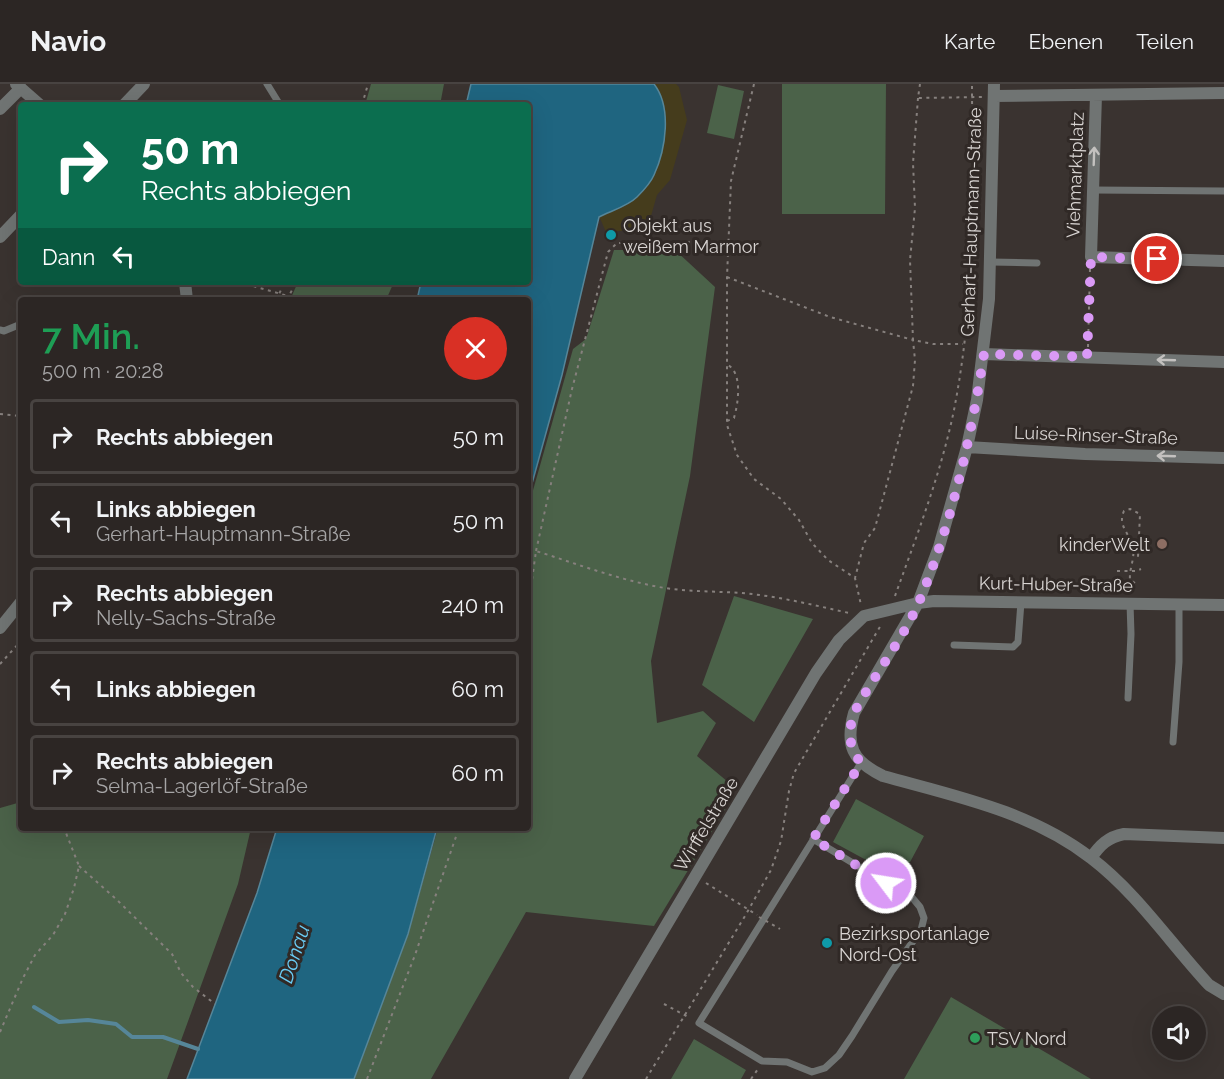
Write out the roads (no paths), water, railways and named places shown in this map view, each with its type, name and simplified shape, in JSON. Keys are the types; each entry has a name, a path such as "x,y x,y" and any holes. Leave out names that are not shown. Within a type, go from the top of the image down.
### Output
{"street":[{"path":"127,102 144,84"},
{"path":"0,109 18,86 37,102"},
{"name":"Viehmarktplatz","path":"994,90 1096,95 1150,89 1224,93"},
{"name":"Gerhart-Hauptmann-Straße","path":"861,763 853,753 850,740 850,727 854,713 918,603 939,547 967,447 984,354 991,262 994,90"},
{"name":"Viehmarktplatz","path":"1096,95 1091,257 1224,261"},
{"path":"0,237 18,218"},
{"path":"984,354 1224,362"},
{"name":"Luise-Rinser-Straße","path":"967,447 1084,454 1224,458"},
{"name":"Kurt-Huber-Straße","path":"864,616 934,601 1224,605"},
{"path":"0,628 18,606"},
{"name":"Wirffelstraße","path":"575,1079 816,673 839,640 864,616"},
{"path":"861,763 883,776 1006,811 1041,827 1091,858 1138,902 1209,985 1224,994"},
{"path":"1091,858 1106,840 1124,834 1224,838"}],"lane":[{"path":"267,84 278,102"},
{"path":"1093,190 1224,191"},
{"path":"991,262 1037,263"},
{"path":"0,330 4,331 18,325"},
{"path":"954,645 1013,647 1018,642 1021,602"},
{"path":"1128,698 1130,603"},
{"path":"1173,741 1179,662 1179,604"},
{"path":"813,839 886,883 910,894 920,907 924,918 921,930 839,1055 825,1068 812,1072 787,1062 762,1061 699,1023 813,839 861,763"}],"water":[{"path":"471,84 654,84 663,104 664,141 662,153 651,181 633,200 599,217 562,375 531,487 531,297 418,297 420,285 531,285 531,102 467,102"},
{"name":"Donau","path":"276,831 436,831 408,934 354,1079 187,1079 257,893"}],"waterway":[{"path":"34,1007 59,1022 88,1020 116,1024 132,1037 163,1037 198,1049"}],"place":[{"name":"Objekt aus weißem Marmor","path":"611,235"},
{"name":"kinderWelt","path":"1162,544"},
{"name":"Bezirksportanlage Nord-Ost","path":"827,943"},
{"name":"TSV Nord","path":"975,1038"}]}
